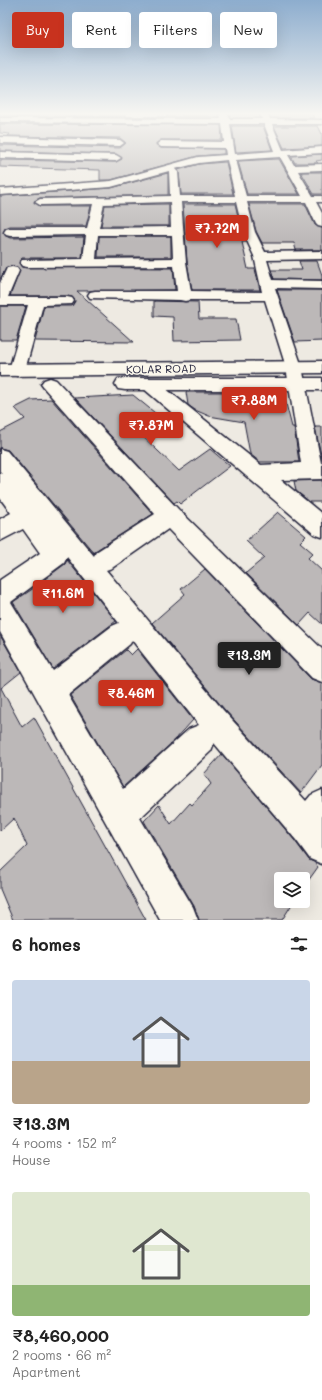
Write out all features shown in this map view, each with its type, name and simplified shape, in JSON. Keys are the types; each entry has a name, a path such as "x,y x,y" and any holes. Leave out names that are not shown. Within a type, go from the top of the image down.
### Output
{"main road":[{"name":"KOLAR ROAD","path":"0,385 149,384 295,375 322,367"},
{"name":"KOLAR ROAD","path":"9,370 295,375 322,384"}],"street":[{"path":"11,156 115,165"},
{"path":"111,184 117,156"},
{"path":"163,156 175,199 184,296"},
{"path":"0,192 111,184 167,172 198,160 258,156"},
{"path":"283,156 292,168 303,190 310,199 322,224"},
{"path":"231,157 249,232 260,256 295,375 317,471 256,473"},
{"path":"292,168 322,167"},
{"path":"303,190 322,188"},
{"path":"26,202 175,199 322,199"},
{"path":"89,262 92,231 99,201"},
{"path":"10,232 178,231"},
{"path":"260,256 322,255"},
{"path":"27,263 180,262"},
{"path":"12,271 0,301 67,301"},
{"path":"95,295 184,296 322,285"},
{"path":"9,370 37,301"},
{"path":"50,384 170,516 322,668"},
{"path":"149,384 322,527"},
{"path":"0,457 213,720 317,827"},
{"path":"0,482 56,555 0,595"},
{"path":"0,531 26,516"},
{"path":"104,560 170,516"},
{"path":"0,608 50,692 180,920"},
{"path":"50,692 121,635"},
{"path":"119,815 200,740"}],"building":[{"path":"118,156 199,156 111,180 100,180 100,170 0,167 0,160 116,162 122,159"},
{"path":"291,156 322,156 322,160 316,161 318,163 295,163"},
{"path":"279,159 299,194 247,194 238,161"},
{"path":"226,162 233,194 181,194 178,170 199,164"},
{"path":"301,172 322,172 322,194 314,194"},
{"path":"168,173 168,195 40,198 34,201 40,206 91,206 86,226 10,226 5,228 3,233 10,238 84,237 82,258 22,258 19,262 22,267 173,268 175,290 77,291 134,342 35,341 44,306 72,306 75,300 72,297 67,296 10,296 20,270 17,267 7,267 0,279 0,196 111,188"},
{"path":"169,204 169,226 101,226 105,205"},
{"path":"183,204 235,204 246,242 242,242 248,269 255,269 260,290 192,290 187,262"},
{"path":"249,204 305,204 315,225 322,228 322,250 296,250 294,243 262,243 256,231"},
{"path":"99,236 171,236 171,257 98,257"},
{"path":"299,261 317,261 322,275 322,280 274,279 271,270 302,270"},
{"path":"277,290 322,290 322,341 295,342"},
{"path":"154,301 198,302 199,319 236,319 240,340 174,341 173,317 154,316"},
{"path":"0,306 26,306 16,340 0,340"},
{"path":"186,392 283,392 292,427 294,427 299,462 260,462 250,454 244,422 209,416 195,410 188,405"},
{"path":"133,395 160,417 137,431 179,471 210,449 230,466 180,504 177,501 174,503 75,398"},
{"path":"51,399 153,514 94,553 8,450 0,448 0,432 25,419 15,408 31,400"},
{"path":"315,427 322,427 322,460"},
{"path":"322,480 322,502 310,502 296,491 294,481"},
{"path":"278,512 306,536 300,542 313,553 308,558 322,571 322,624 310,613 299,625 246,573 264,558 246,541"},
{"path":"67,560 116,621 53,669 13,602 46,580 45,579 65,564"},
{"path":"205,569 311,679 322,683 322,765 301,793 224,709 152,623 185,594 181,589"},
{"path":"0,635 21,672 1,688 22,727 34,717 146,920 13,920 0,889 0,872 27,846 14,818 0,831"},
{"path":"137,649 193,720 175,740 123,787 70,695 126,650 131,655"},
{"path":"222,754 295,841 309,860 314,862 318,867 310,878 310,872 274,872 274,908 290,908 282,920 199,920 194,906 144,821 159,805 171,824 190,803 192,805 211,784 204,774"}]}
